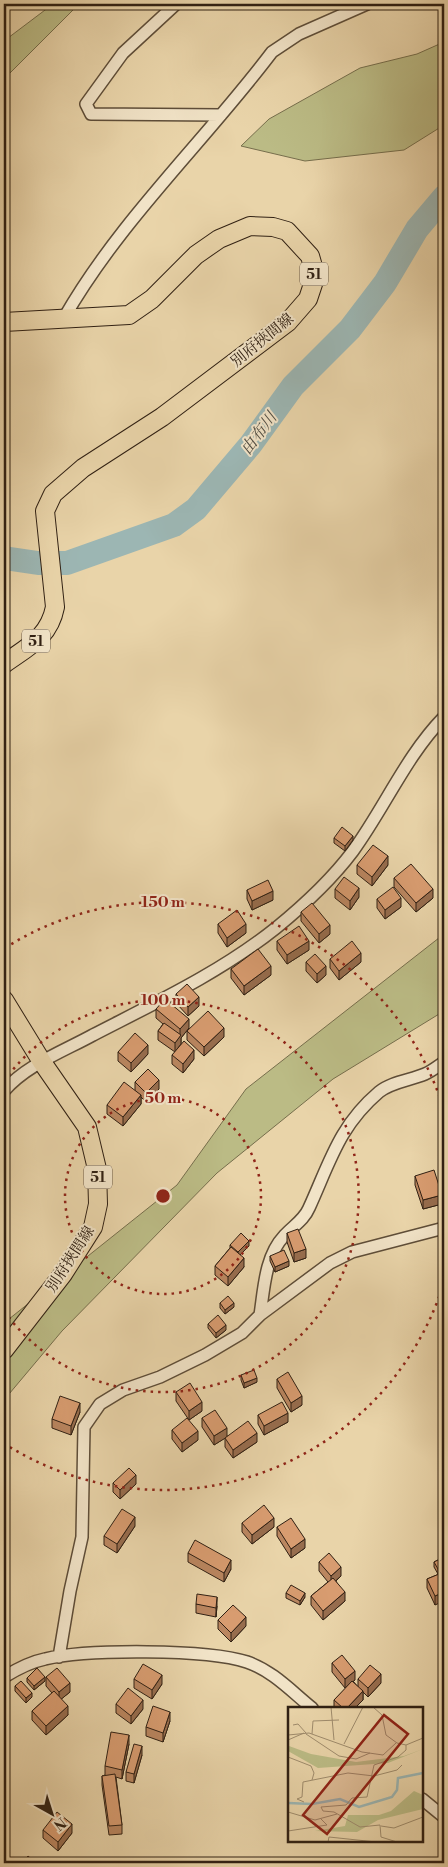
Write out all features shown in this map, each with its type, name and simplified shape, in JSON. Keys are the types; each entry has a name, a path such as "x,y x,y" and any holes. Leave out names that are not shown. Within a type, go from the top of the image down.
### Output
{"main road":[{"name":"別府挾間線","path":"4,322 129,315 152,299 196,255 219,239 250,226 273,227 287,231 310,256 314,280 308,300 288,322 162,418 66,481 53,494 45,512 55,607 53,616 42,636 4,664"},
{"name":"別府挾間線","path":"4,1000 42,1062 87,1126 97,1169 98,1204 93,1227 63,1274 4,1350"}],"street":[{"path":"176,4 123,53 86,104 91,114 222,115"},
{"path":"64,318 77,296 130,223 209,126 222,115 272,52 299,34 367,4"},
{"path":"4,1091 15,1080 42,1062 199,979 234,958 276,928 320,888 352,852 424,738 444,717"},
{"path":"260,1315 267,1269 275,1249 308,1210 341,1133 363,1106 381,1090 426,1074 444,1062"},
{"path":"59,1657 70,1591 82,1537 84,1427 100,1404 123,1390 160,1377 205,1356 242,1333 260,1315 330,1263 352,1252 444,1228"},
{"path":"4,1677 34,1662 59,1657 140,1652 212,1656 246,1662 271,1674 311,1707"},
{"path":"423,1800 444,1817"}],"green space":[{"path":"53,4 79,4 4,79 4,41"},
{"path":"444,42 444,125 404,150 305,161 241,146 269,119 360,68 417,54"},
{"path":"444,934 444,1011 333,1079 217,1173 62,1331 4,1400 4,1323 177,1185 246,1089"}],"building":[{"path":"342,827 353,836 345,846 334,838"},
{"path":"373,845 388,856 372,877 357,865"},
{"path":"411,864 433,889 416,903 394,878"},
{"path":"344,877 359,888 350,901 335,889"},
{"path":"268,880 273,891 252,901 247,890"},
{"path":"393,887 401,898 385,910 377,899"},
{"path":"312,903 330,925 319,934 301,912"},
{"path":"237,910 246,924 227,938 218,924"},
{"path":"299,926 309,941 287,955 277,941"},
{"path":"352,941 361,953 339,971 330,959"},
{"path":"258,949 271,966 244,986 231,969"},
{"path":"315,954 326,966 317,974 306,962"},
{"path":"187,984 199,997 188,1007 176,994"},
{"path":"165,999 189,1019 180,1029 156,1009"},
{"path":"208,1011 224,1028 204,1047 187,1031"},
{"path":"164,1023 181,1035 175,1043 158,1031"},
{"path":"135,1033 148,1045 131,1063 118,1052"},
{"path":"184,1041 194,1050 183,1064 172,1055"},
{"path":"148,1069 159,1080 146,1093 135,1082"},
{"path":"124,1082 141,1095 123,1117 107,1105"},
{"path":"434,1170 442,1195 423,1200 415,1176"},
{"path":"298,1229 306,1249 294,1253 287,1233"},
{"path":"241,1233 249,1241 238,1252 230,1245"},
{"path":"231,1247 244,1258 228,1277 215,1266"},
{"path":"284,1250 289,1261 275,1267 270,1256"},
{"path":"228,1296 234,1303 225,1310 220,1303"},
{"path":"218,1315 226,1325 216,1333 208,1324"},
{"path":"254,1370 257,1378 244,1383 241,1375"},
{"path":"288,1372 302,1396 291,1403 277,1379"},
{"path":"190,1383 202,1402 189,1411 176,1392"},
{"path":"60,1396 80,1403 71,1426 52,1419"},
{"path":"282,1402 288,1413 264,1426 258,1415"},
{"path":"215,1410 227,1428 214,1436 202,1418"},
{"path":"187,1418 198,1431 182,1443 172,1430"},
{"path":"248,1421 257,1433 233,1450 225,1438"},
{"path":"129,1468 136,1475 120,1490 113,1483"},
{"path":"264,1505 274,1518 252,1535 242,1523"},
{"path":"122,1509 135,1517 117,1544 104,1536"},
{"path":"291,1518 305,1539 291,1549 277,1527"},
{"path":"195,1540 231,1560 224,1573 188,1553"},
{"path":"329,1553 341,1567 331,1576 319,1562"},
{"path":"444,1557 444,1566 438,1569 434,1562"},
{"path":"444,1572 444,1592 435,1596 427,1579"},
{"path":"333,1578 345,1592 323,1611 311,1596"},
{"path":"291,1585 305,1593 300,1601 286,1593"},
{"path":"197,1594 217,1597 216,1608 196,1604"},
{"path":"233,1605 246,1617 231,1633 218,1620"},
{"path":"342,1655 355,1671 345,1679 332,1663"},
{"path":"143,1664 162,1675 152,1690 134,1679"},
{"path":"370,1665 381,1674 368,1688 358,1679"},
{"path":"37,1668 45,1677 34,1686 27,1678"},
{"path":"57,1668 70,1683 59,1692 46,1677"},
{"path":"21,1681 32,1693 26,1698 15,1686"},
{"path":"352,1681 363,1691 348,1707 342,1707 334,1700"},
{"path":"128,1688 143,1700 131,1716 116,1704"},
{"path":"54,1691 68,1706 46,1726 32,1711"},
{"path":"153,1706 170,1712 163,1733 146,1727"},
{"path":"111,1732 129,1735 122,1770 105,1766"},
{"path":"134,1744 142,1746 134,1774 126,1772"},
{"path":"115,1774 122,1825 109,1826 102,1776"},
{"path":"57,1812 72,1824 58,1842 43,1830"},
{"path":"28,1856 36,1863 22,1863"}],"waterway":[{"name":"由布川","path":"4,558 38,563 67,563 174,525 196,509 251,444 293,386 350,329 385,283 417,229 444,197"}]}
